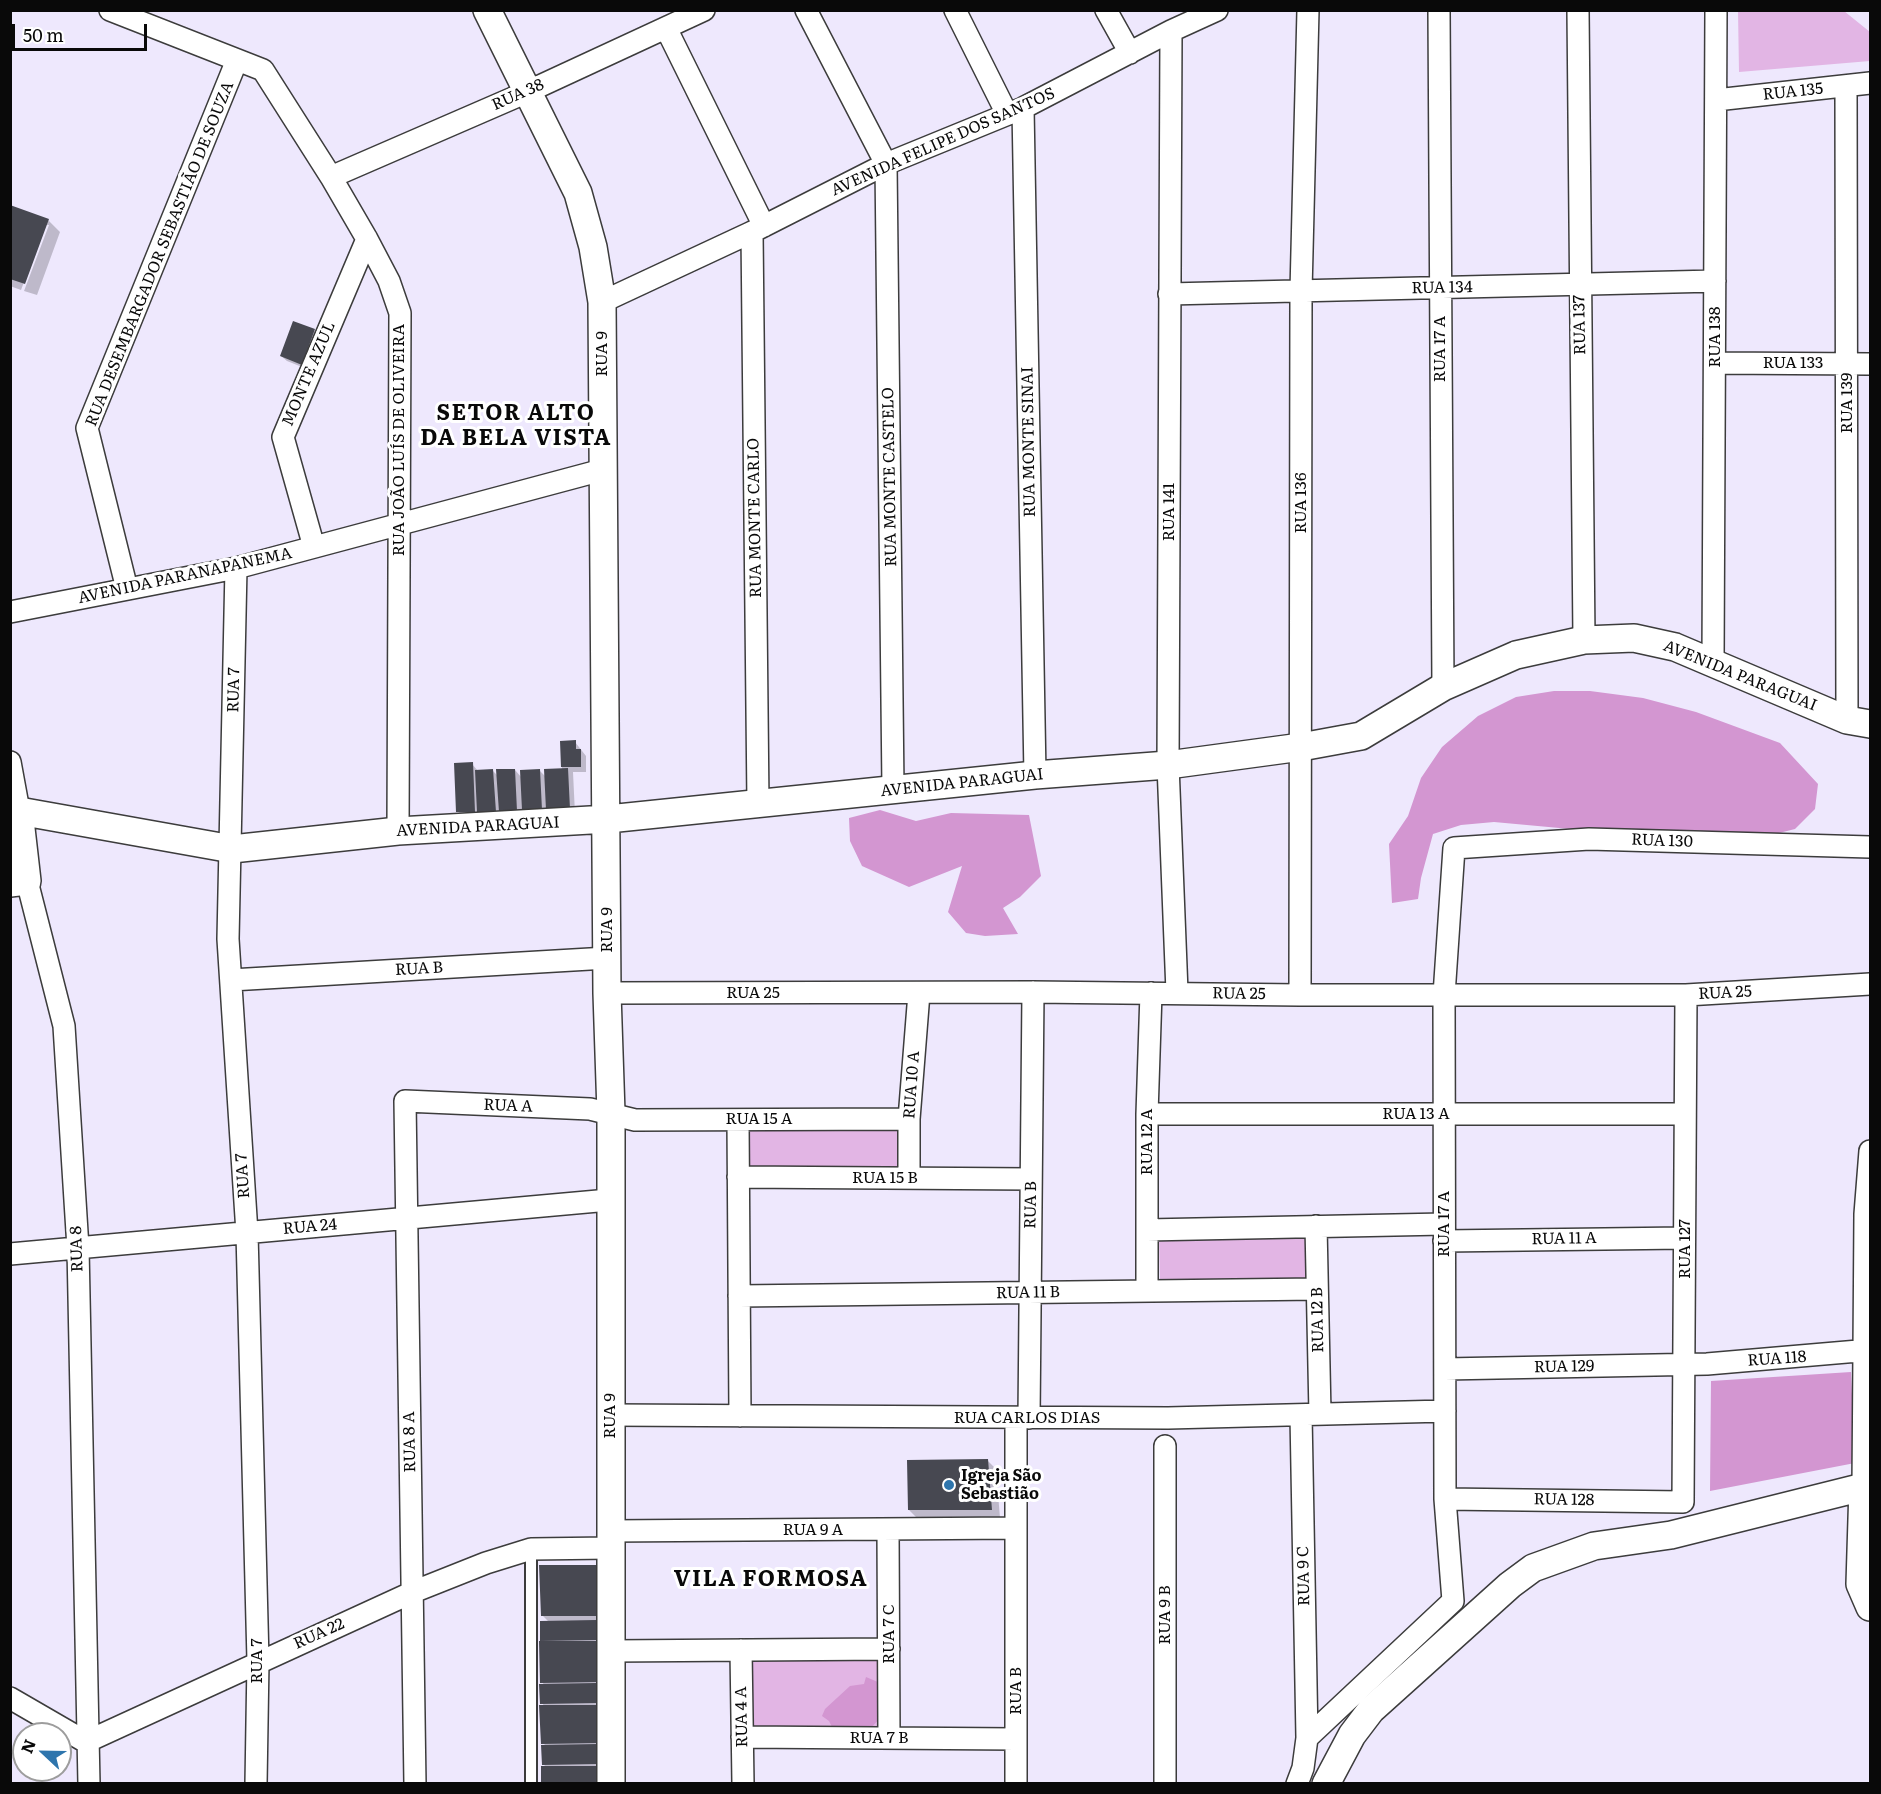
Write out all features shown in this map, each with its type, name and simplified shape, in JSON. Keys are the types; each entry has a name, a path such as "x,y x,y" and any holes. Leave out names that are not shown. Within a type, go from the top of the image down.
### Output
{"street":[{"name":"RUA JOÃO LUÍS DE OLIVEIRA","path":"110,10 263,70 331,177 367,239 388,281 400,313 398,831"},
{"name":"RUA 9","path":"487,10 578,194 593,247 602,302 602,470 608,819 607,993 611,1113 609,1200 611,1784"},
{"name":"RUA 38","path":"331,177 527,92 704,10"},
{"path":"806,10 886,164"},
{"path":"955,10 1015,111"},
{"path":"1106,10 1131,53"},
{"name":"AVENIDA FELIPE DOS SANTOS","path":"602,302 758,229 886,164 1015,111 1217,10"},
{"name":"RUA 136","path":"1300,995 1301,291 1308,10"},
{"name":"RUA 17 A","path":"1439,10 1443,687"},
{"name":"RUA 137","path":"1578,10 1584,640"},
{"name":"RUA 138","path":"1713,663 1716,10"},
{"name":"RUA MONTE CARLO","path":"666,28 758,229 758,804"},
{"name":"RUA 141","path":"1171,31 1168,765 1176,992"},
{"name":"RUA DESEMBARGADOR SEBASTIÃO DE SOUZA","path":"127,589 87,428 237,60"},
{"name":"RUA 135","path":"1716,100 1870,83"},
{"name":"RUA 139","path":"1845,86 1847,364 1859,722"},
{"name":"RUA MONTE SINAI","path":"1015,111 1035,775"},
{"name":"RUA MONTE CASTELO","path":"886,164 893,789"},
{"name":"MONTE AZUL","path":"314,547 283,437 367,239"},
{"name":"RUA 134","path":"1169,294 1715,281"},
{"name":"RUA 133","path":"1715,363 1870,364"},
{"name":"AVENIDA PARANAPANEMA","path":"10,612 236,568 602,470"},
{"name":"RUA 7","path":"236,568 228,939 247,1233 258,1661 256,1784"},
{"name":"AVENIDA PARAGUAI","path":"19,811 231,849 398,831 608,819 1035,775 1168,765 1300,747 1361,736 1443,687 1516,655 1584,640 1634,638 1674,646 1859,722"},
{"name":"RUA 8","path":"10,762 19,811 19,882 64,1026 78,1248 86,1742 89,1784"},
{"name":"RUA 130","path":"1454,848 1589,839 1870,847"},
{"name":"RUA 17 A","path":"1306,1738 1452,1601 1445,1499 1444,995 1454,848"},
{"name":"RUA B","path":"231,980 608,958"},
{"name":"RUA 25","path":"607,993 1176,992 1300,995 1686,995 1870,984"},
{"name":"RUA B","path":"1016,1784 1016,1528 1030,1293 1033,992"},
{"name":"RUA 10 A","path":"909,1178 909,1119 919,993"},
{"name":"RUA 12 A","path":"1147,1291 1147,1114 1151,993"},
{"name":"RUA 127","path":"1683,1502 1686,995"},
{"name":"RUA A","path":"405,1101 590,1109 611,1113"},
{"name":"RUA 8 A","path":"405,1101 415,1784"},
{"name":"RUA 15 A","path":"611,1113 635,1120 909,1119"},
{"name":"RUA 13 A","path":"1147,1114 1685,1114"},
{"path":"738,1120 740,1416"},
{"path":"1870,1151 1867,1486 1860,1584 1870,1607"},
{"name":"RUA 15 B","path":"738,1177 1031,1179"},
{"name":"RUA 24","path":"10,1254 609,1200"},
{"path":"1147,1230 1316,1226 1444,1232"},
{"name":"RUA 12 B","path":"1310,1415 1317,1289 1316,1226"},
{"name":"RUA 11 A","path":"1444,1232 1684,1238"},
{"name":"RUA 11 B","path":"739,1296 1317,1289"},
{"name":"RUA 118","path":"1684,1365 1867,1351"},
{"name":"RUA 129","path":"1444,1369 1684,1365"},
{"name":"RUA CARLOS DIAS","path":"610,1415 1022,1418 1310,1415 1444,1410"},
{"name":"RUA 9 C","path":"1297,1784 1303,1768 1306,1738 1310,1415"},
{"name":"RUA 9 B","path":"1165,1446 1165,1784"},
{"path":"1326,1784 1352,1735 1371,1710 1510,1585 1533,1568 1594,1546 1671,1535 1867,1486"},
{"name":"RUA 128","path":"1445,1499 1683,1502"},
{"name":"RUA 9 A","path":"610,1540 888,1529 1016,1528"},
{"name":"RUA 7 C","path":"888,1529 889,1738"},
{"name":"RUA 22","path":"86,1742 258,1661 413,1592 486,1563 531,1549 610,1540"},
{"name":"RUA 4 A","path":"741,1650 743,1784"},
{"path":"611,1651 889,1650"},
{"path":"10,1698 86,1742"},
{"name":"RUA 7 B","path":"742,1737 1016,1739"}],"lane":[{"path":"531,1549 531,1784"}],"shaded area":[{"path":"1738,11 1844,11 1870,32 1870,61 1739,72"},
{"path":"1554,691 1590,691 1643,698 1696,712 1780,743 1818,784 1815,809 1795,829 1751,840 1614,833 1494,822 1461,825 1433,834 1418,899 1392,903 1389,844 1408,816 1421,778 1442,747 1478,716 1516,697"},
{"path":"880,810 916,821 951,813 1029,815 1041,876 1020,897 1003,908 1018,934 985,936 966,933 948,912 962,866 909,887 862,866 850,841 849,818"},
{"path":"750,1127 900,1127 900,1170 750,1170"},
{"path":"1159,1237 1307,1237 1308,1281 1160,1281"},
{"path":"1851,1372 1855,1463 1710,1491 1711,1381"},
{"path":"879,1658 879,1727 752,1728 752,1659"},
{"path":"866,1677 885,1685 882,1716 869,1730 832,1727 829,1721 822,1716 825,1709 850,1686 864,1684"}],"building":[{"path":"10,205 49,219 25,284 10,279"},
{"path":"293,321 315,329 302,365 280,356"},
{"path":"576,740 576,749 581,749 581,767 561,767 560,741"},
{"path":"473,762 475,812 456,812 454,763"},
{"path":"568,768 570,809 546,810 544,769"},
{"path":"493,769 496,812 477,812 475,770"},
{"path":"496,769 515,769 517,811 499,812"},
{"path":"540,769 542,810 522,810 520,770"},
{"name":"Igreja São Sebastião","path":"988,1459 992,1510 908,1510 907,1460"},
{"path":"539,1565 597,1565 598,1616 541,1616"},
{"path":"596,1620 597,1640 540,1641 540,1621"},
{"path":"539,1641 597,1641 599,1682 540,1683"},
{"path":"596,1683 597,1703 540,1704 539,1684"},
{"path":"539,1705 596,1705 598,1743 541,1744"},
{"path":"598,1744 598,1764 542,1765 541,1745"},
{"path":"541,1766 601,1766 602,1784 541,1784"}],"place":[{"name":"Igreja São Sebastião","path":"949,1485"}],"district":[{"name":"SETOR ALTO DA BELA VISTA","path":"516,426"},
{"name":"VILA FORMOSA","path":"771,1580"}]}
